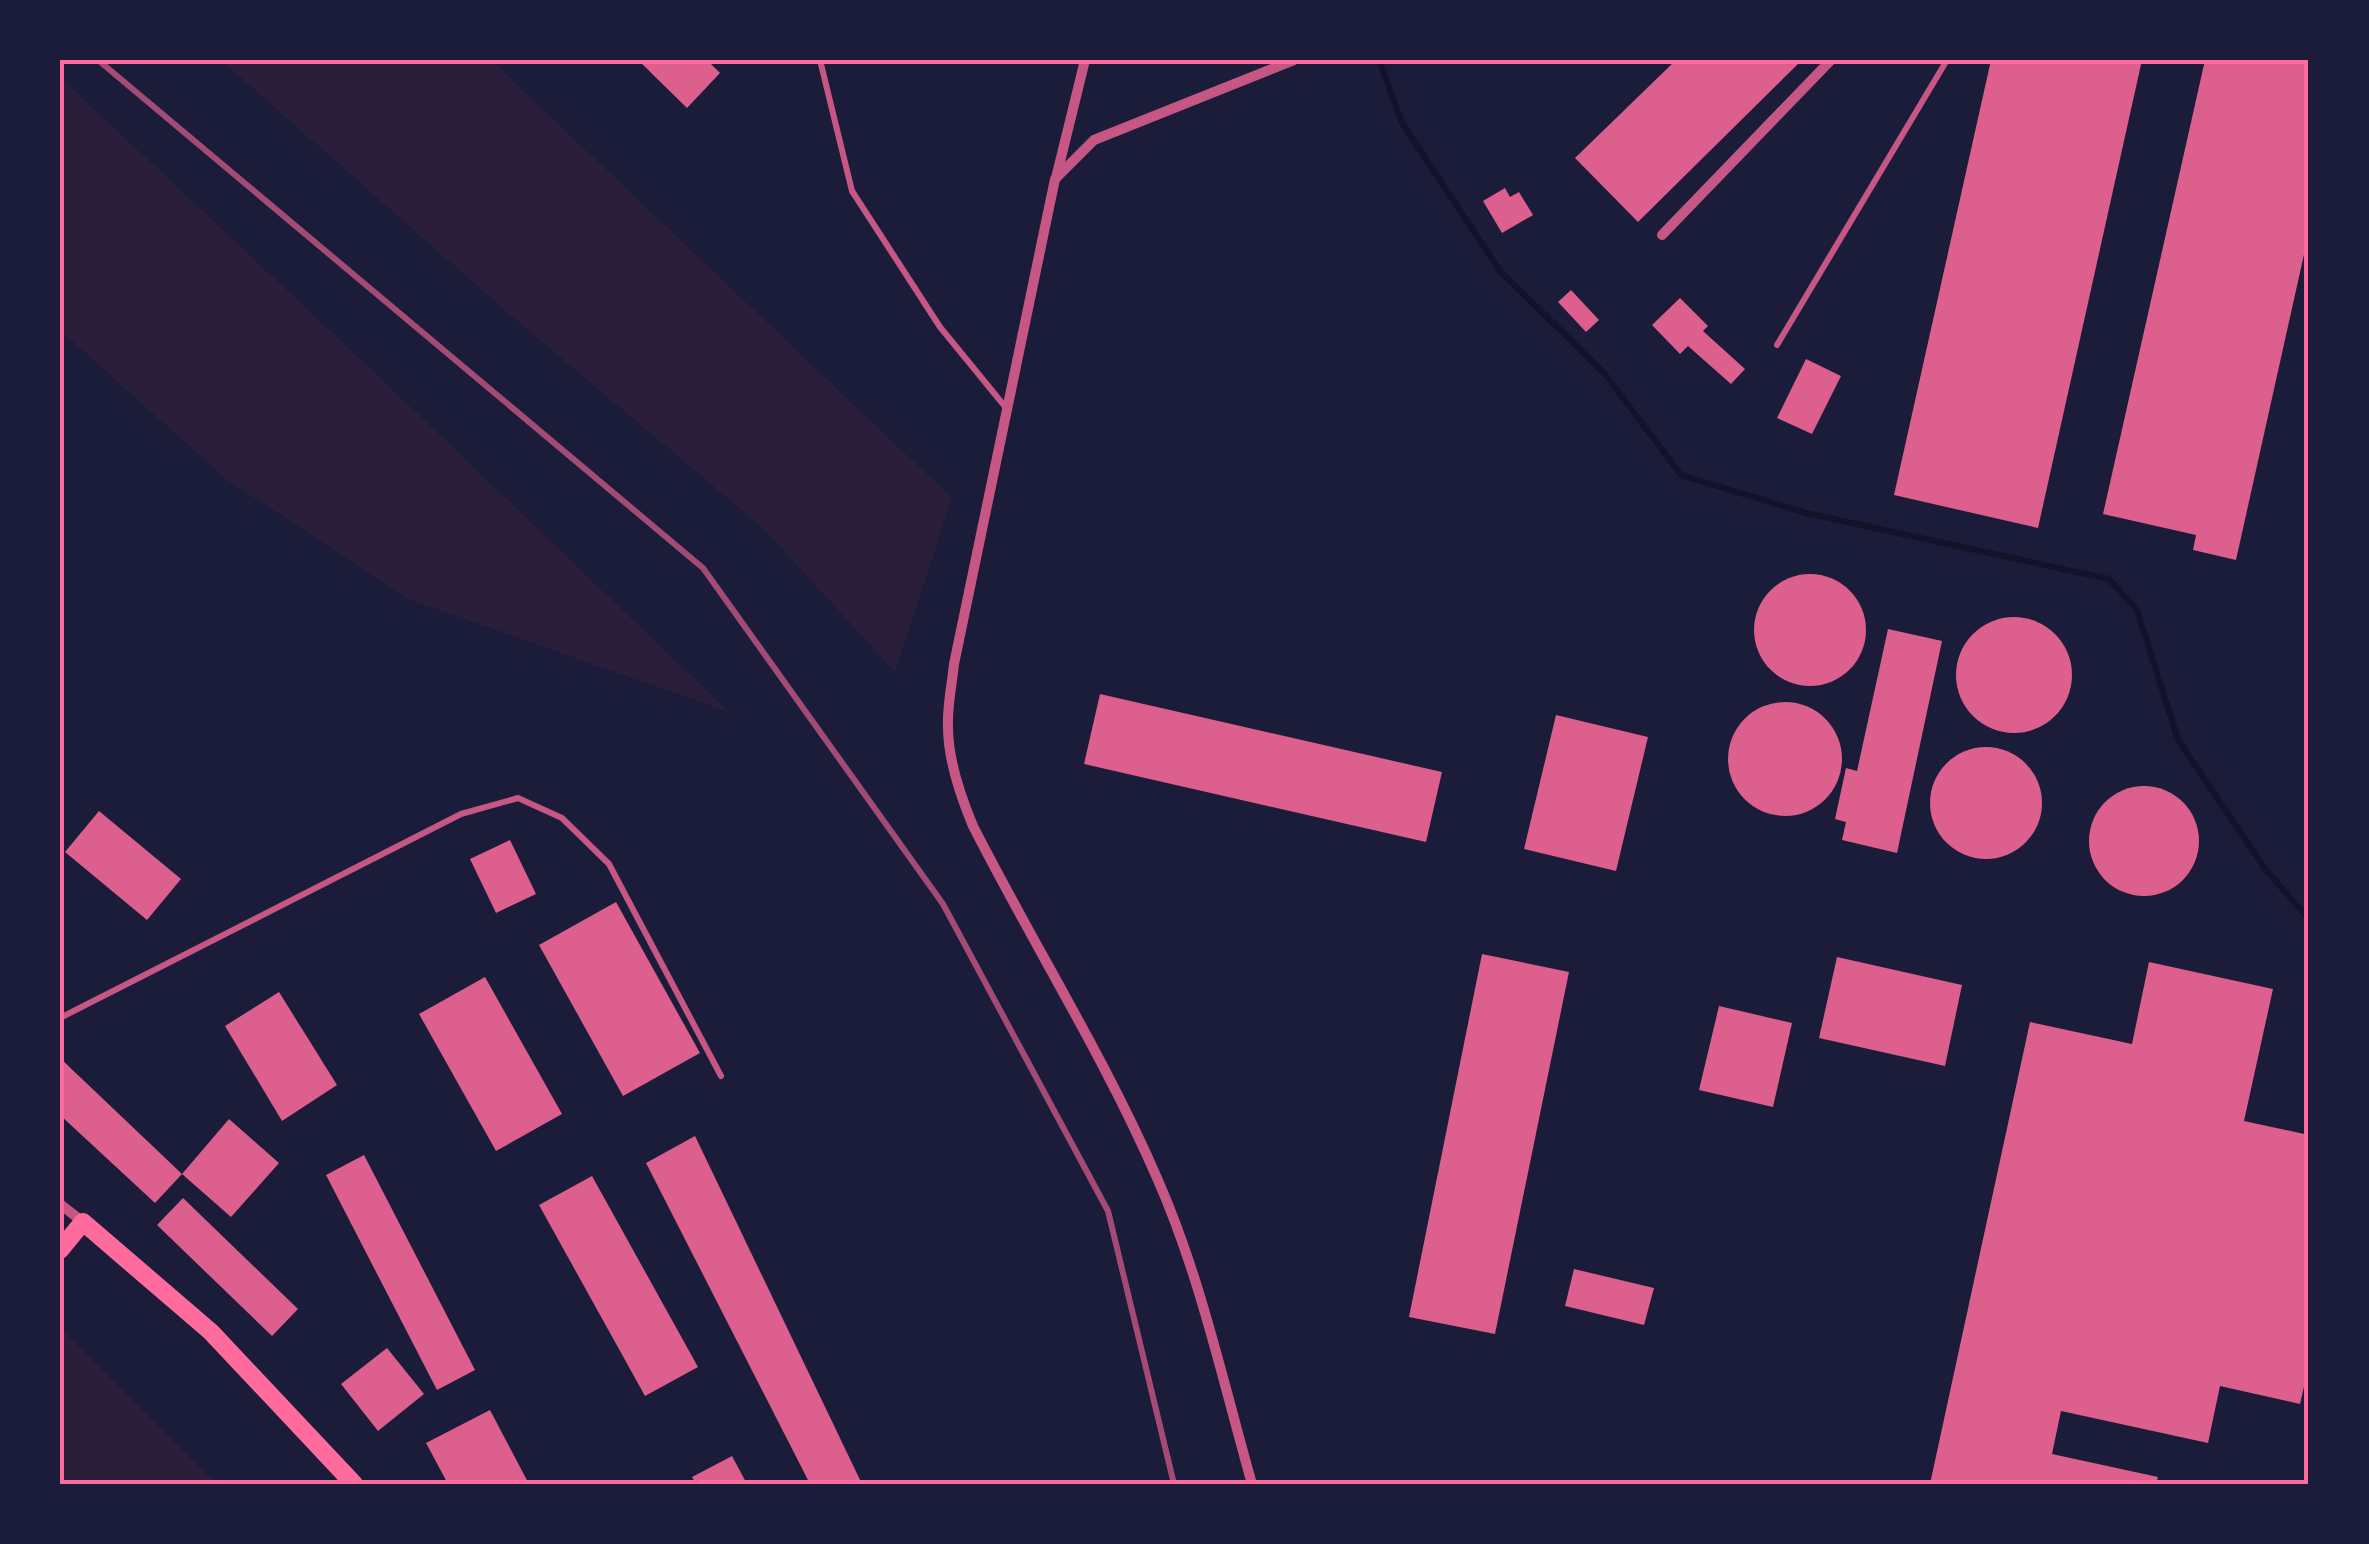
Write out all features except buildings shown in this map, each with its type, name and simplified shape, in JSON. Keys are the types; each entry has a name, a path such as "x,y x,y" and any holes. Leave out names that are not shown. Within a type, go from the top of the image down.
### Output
{"main road":[{"path":"60,1250 83,1222 211,1332 354,1484"}],"street":[{"path":"1085,60 1055,179 954,664 948,728 953,766 972,826 1106,1071 1158,1179 1186,1250 1252,1484"},
{"path":"1055,179 1094,140 1294,60"},
{"path":"1662,234 1831,60"},
{"path":"60,1204 83,1222"}],"lane":[{"path":"820,60 852,191 940,327 1007,410"},
{"path":"1778,346 1948,60"},
{"path":"60,1018 461,814 518,798 562,818 610,864 721,1076"}],"shaded area":[{"path":"221,60 491,60 952,498 895,672 763,528 509,314"},
{"path":"60,77 729,712 411,600 227,480 60,330"},
{"path":"60,1328 216,1484 60,1484"}],"waterway":[{"path":"1379,60 1402,123 1500,271 1604,373 1681,475 1806,513 2109,579 2137,610 2178,740 2266,870 2309,919"}],"railway":[{"path":"98,60 703,568 943,904 1108,1211 1174,1484"}]}
